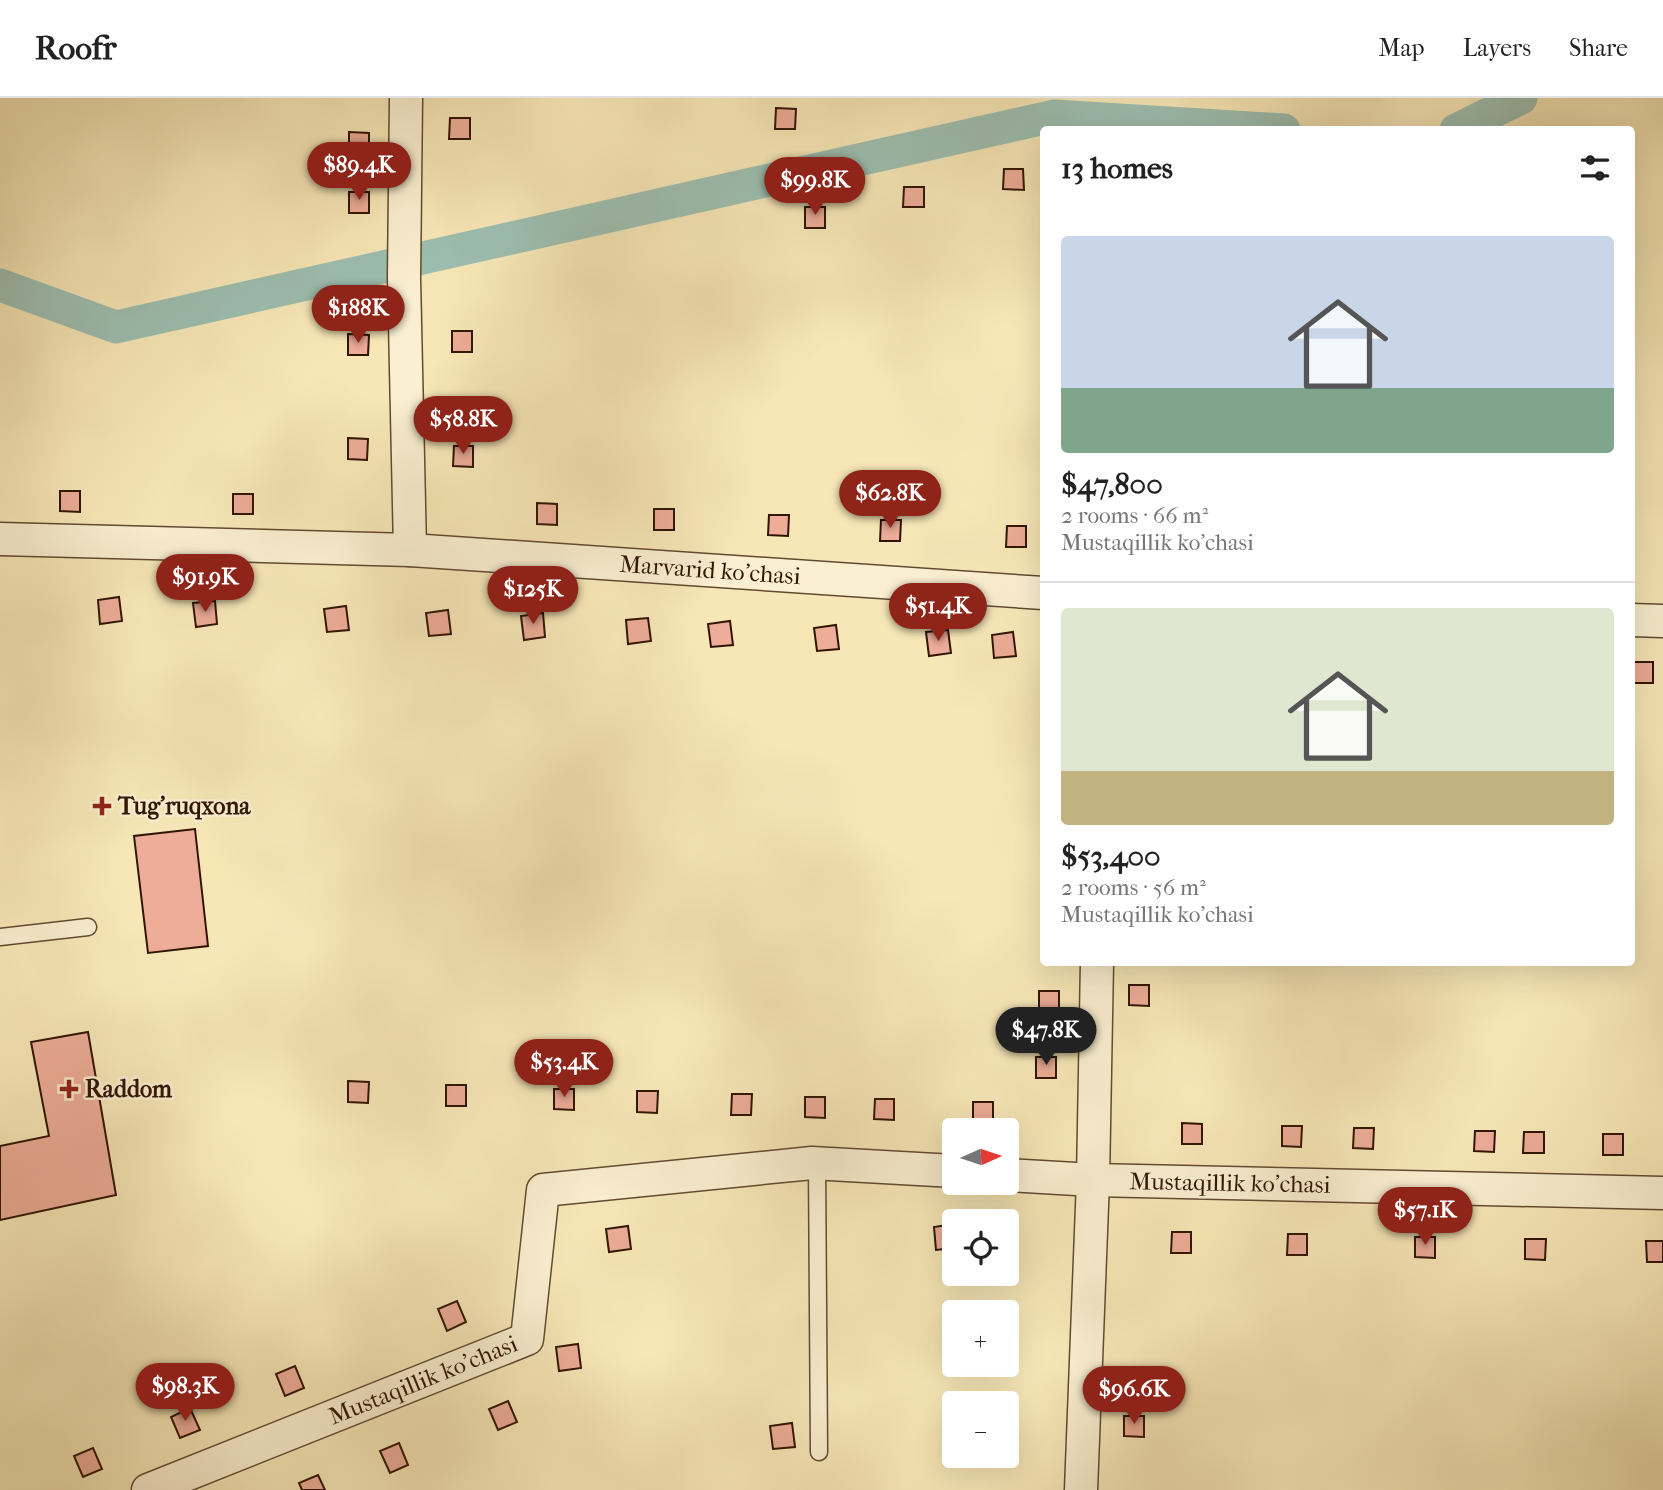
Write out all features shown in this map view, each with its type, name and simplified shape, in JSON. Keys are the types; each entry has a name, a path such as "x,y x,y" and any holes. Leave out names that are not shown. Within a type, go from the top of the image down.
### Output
{"street":[{"path":"406,98 404,264 410,550"},
{"name":"Marvarid ko'chasi","path":"0,539 410,550 1040,593"},
{"path":"1635,620 1663,621"},
{"path":"1081,1490 1093,1180 1097,966"},
{"name":"Mustaqillik ko'chasi","path":"148,1490 527,1339 543,1190 817,1163 942,1170"},
{"name":"Mustaqillik ko'chasi","path":"1019,1176 1093,1180 1663,1193"}],"lane":[{"path":"0,937 88,926"},
{"path":"817,1163 819,1452"}],"building":[{"path":"776,108 796,109 795,129 775,129"},
{"path":"450,118 470,118 470,139 449,139"},
{"path":"349,132 369,133 369,154 349,153"},
{"path":"1004,169 1023,169 1024,190 1003,189"},
{"path":"904,187 924,187 924,207 903,207"},
{"path":"349,192 369,192 369,213 349,213"},
{"path":"805,207 825,207 825,228 805,228"},
{"path":"452,331 472,331 472,352 452,352"},
{"path":"348,334 369,335 368,355 348,355"},
{"path":"348,438 368,439 367,460 348,459"},
{"path":"454,446 473,446 473,467 453,466"},
{"path":"60,491 80,491 80,512 60,511"},
{"path":"233,494 253,494 253,514 233,514"},
{"path":"537,503 557,504 557,525 537,524"},
{"path":"654,509 674,509 674,530 654,530"},
{"path":"769,515 789,515 788,536 768,535"},
{"path":"881,520 901,520 900,541 880,541"},
{"path":"1007,526 1026,526 1026,547 1006,547"},
{"path":"119,597 122,621 100,624 98,600"},
{"path":"215,601 217,624 196,627 193,603"},
{"path":"346,606 349,630 327,632 324,609"},
{"path":"448,610 451,634 429,636 426,613"},
{"path":"543,613 545,637 524,640 521,616"},
{"path":"648,618 651,641 628,644 626,620"},
{"path":"730,621 733,645 711,647 708,624"},
{"path":"836,625 839,649 817,651 814,628"},
{"path":"948,630 951,653 929,656 926,632"},
{"path":"1013,632 1016,656 994,658 992,635"},
{"path":"1635,662 1653,662 1653,683 1635,683"},
{"path":"195,829 208,946 148,953 134,836"},
{"path":"1129,985 1149,985 1149,1006 1129,1005"},
{"path":"1039,991 1059,991 1059,1012 1039,1012"},
{"name":"Raddom","path":"88,1032 116,1195 0,1220 0,1146 49,1136 31,1042"},
{"path":"1036,1057 1056,1057 1056,1078 1036,1078"},
{"path":"348,1081 369,1082 368,1103 348,1102"},
{"path":"446,1085 466,1085 466,1106 446,1106"},
{"path":"554,1089 574,1089 574,1110 554,1109"},
{"path":"637,1091 658,1091 657,1113 637,1112"},
{"path":"732,1094 752,1094 751,1115 731,1115"},
{"path":"805,1097 825,1097 825,1118 805,1117"},
{"path":"875,1099 894,1099 894,1120 874,1119"},
{"path":"973,1102 993,1102 993,1118 973,1118"},
{"path":"1182,1123 1202,1124 1202,1144 1182,1144"},
{"path":"1282,1126 1302,1126 1301,1147 1282,1146"},
{"path":"1354,1128 1374,1128 1373,1149 1353,1148"},
{"path":"1475,1131 1495,1131 1494,1152 1474,1151"},
{"path":"1524,1132 1544,1132 1544,1153 1523,1153"},
{"path":"1603,1134 1623,1134 1623,1155 1603,1155"},
{"path":"628,1226 631,1249 609,1252 606,1229"},
{"path":"942,1226 942,1249 936,1250 934,1227"},
{"path":"1172,1232 1191,1232 1191,1253 1171,1253"},
{"path":"1288,1234 1307,1234 1307,1255 1287,1255"},
{"path":"1415,1237 1435,1237 1435,1258 1415,1257"},
{"path":"1525,1239 1546,1239 1545,1260 1525,1259"},
{"path":"1646,1241 1663,1241 1663,1262 1647,1262"},
{"path":"457,1301 466,1322 447,1331 438,1309"},
{"path":"578,1344 581,1368 559,1371 556,1347"},
{"path":"295,1366 304,1388 285,1396 276,1374"},
{"path":"508,1401 517,1422 498,1430 489,1409"},
{"path":"190,1408 200,1430 180,1438 171,1417"},
{"path":"1124,1416 1144,1416 1144,1437 1124,1436"},
{"path":"792,1423 795,1447 773,1449 770,1426"},
{"path":"399,1443 408,1465 390,1473 380,1451"},
{"path":"93,1448 102,1469 83,1477 74,1456"},
{"path":"318,1475 325,1490 302,1490 299,1483"}],"waterway":[{"path":"1464,126 1521,98"},
{"path":"0,285 116,327 1054,116 1218,126"}],"place":[{"name":"Tug'ruqxona","path":"102,806"},
{"name":"Raddom","path":"69,1089"}]}
